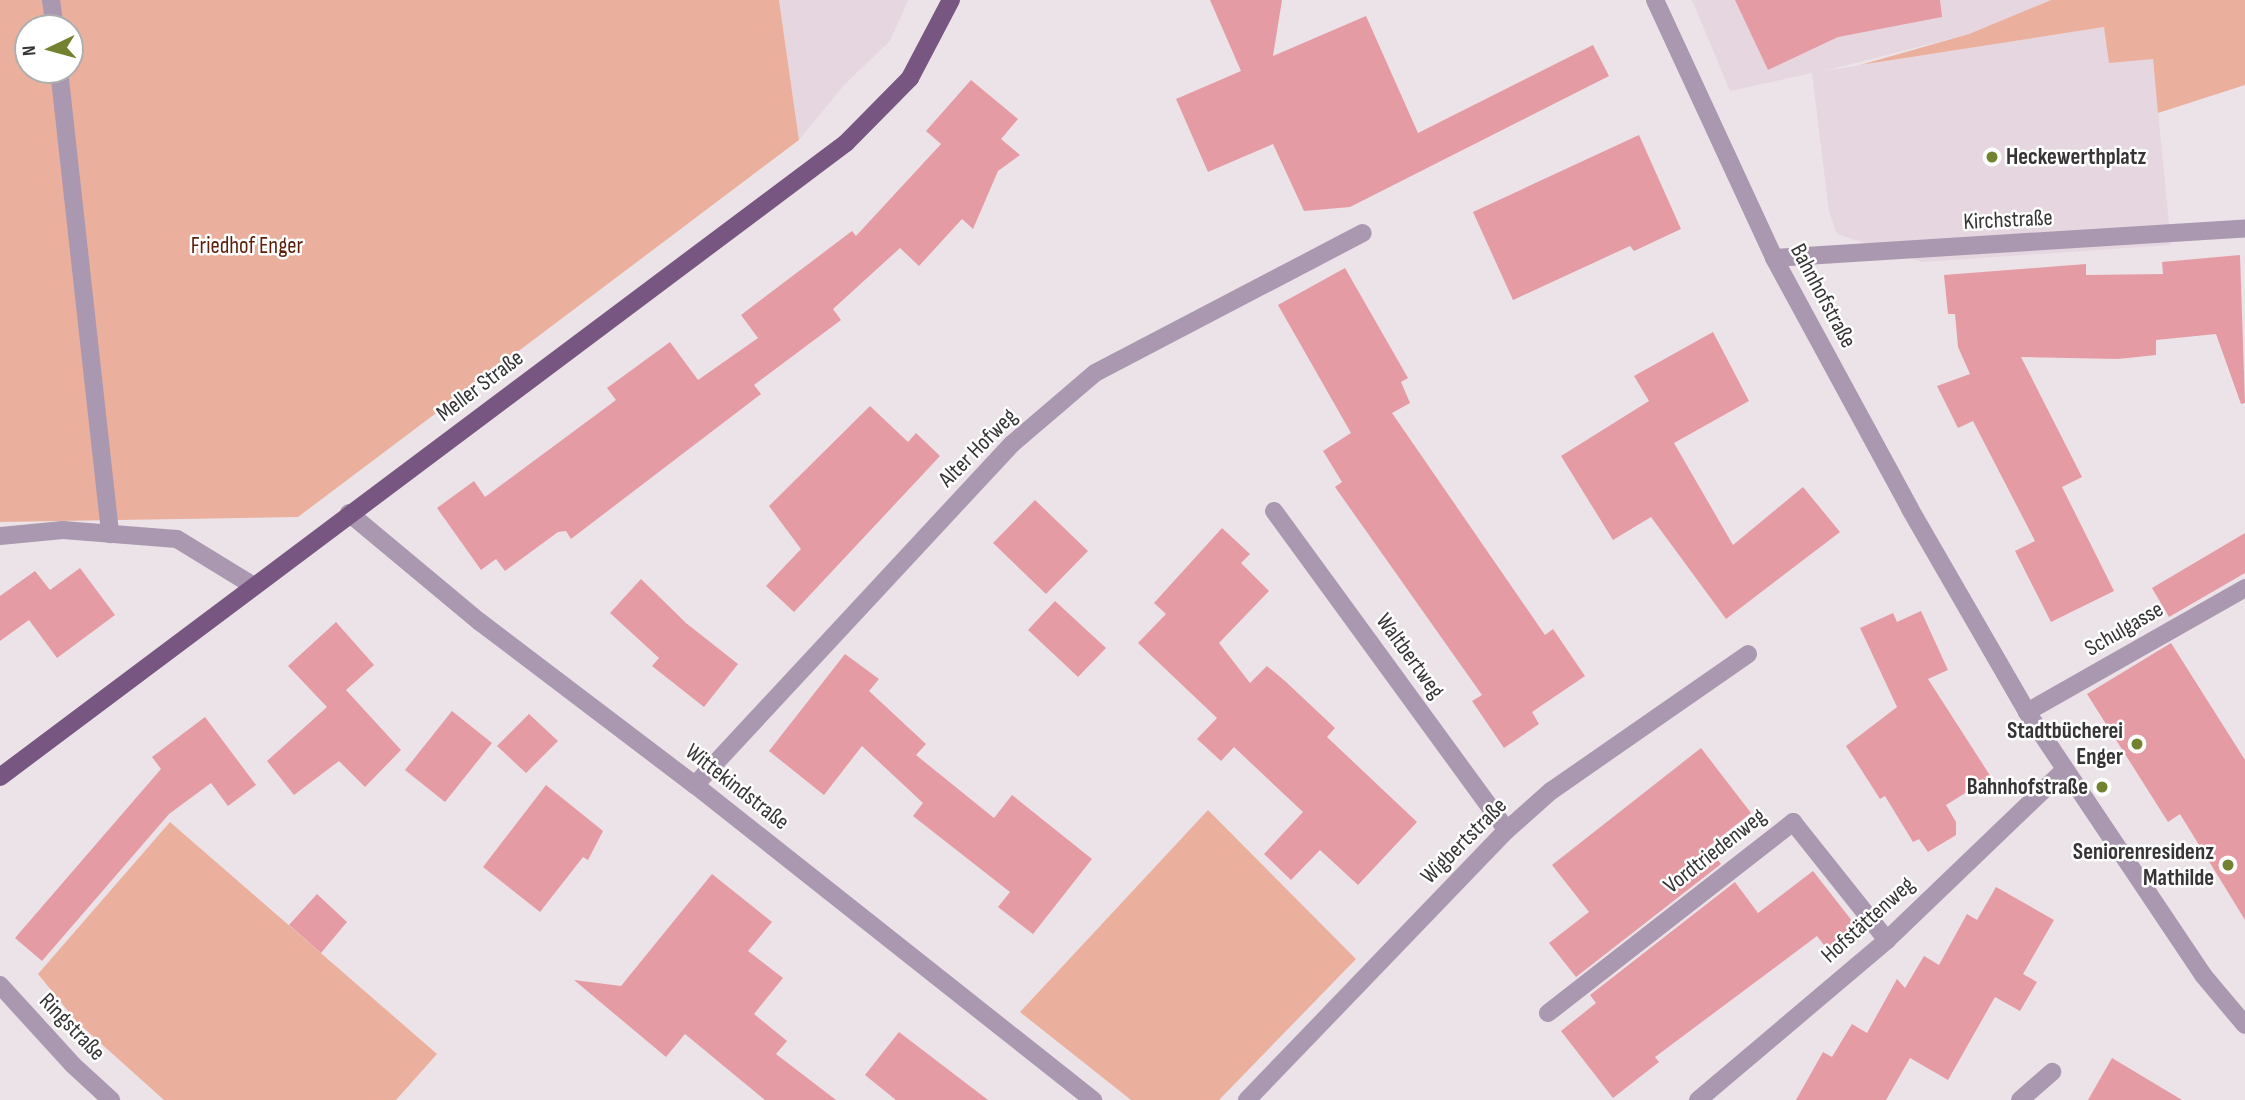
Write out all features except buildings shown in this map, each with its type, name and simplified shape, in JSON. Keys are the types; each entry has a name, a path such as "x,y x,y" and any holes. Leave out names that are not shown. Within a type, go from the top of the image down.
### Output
{"main road":[{"name":"Meller Straße","path":"0,777 252,585 846,143 910,78 951,0"}],"street":[{"name":"Bahnhofstraße","path":"1655,0 1774,258 2026,712 2203,975 2245,1024"},
{"path":"61,84 110,534"},
{"name":"Kirchstraße","path":"1774,258 2245,229"},
{"name":"Alter Hofweg","path":"695,785 1012,444 1096,373 1363,233"},
{"name":"Waltbertweg","path":"1273,511 1507,830"},
{"name":"Wittekindstraße","path":"349,513 480,622 695,785 1093,1100"},
{"path":"0,536 63,530 177,539 252,585"},
{"name":"Schulgasse","path":"2026,712 2245,588"},
{"name":"Wigbertstraße","path":"1247,1100 1507,830 1551,791 1748,654"},
{"name":"Hofstättenweg","path":"1698,1100 1887,940 2064,770"},
{"name":"Vordtriedenweg","path":"1548,1013 1793,821 1887,940"},
{"name":"Ringstraße","path":"0,985 73,1065 111,1100"},
{"path":"2020,1100 2052,1072"}],"shaded area":[{"path":"779,0 908,0 890,41 844,85 799,140"},
{"name":"Heckewerthplatz","path":"1692,0 2051,0 1969,34 1824,71 2105,27 2153,59 2171,245 1922,262 1837,234 1829,212 1812,73 1730,91"}],"green space":[{"name":"Friedhof Enger","path":"0,0 779,0 799,140 298,517 0,522"},
{"path":"2051,0 2245,0 2245,85 2158,113 2153,59 2109,63 2104,27 1860,65 1969,34"},
{"path":"1208,810 1356,959 1219,1100 1131,1100 1020,1012"},
{"path":"170,822 437,1054 396,1100 164,1100 77,1022 38,974"}],"place":[{"name":"Heckewerthplatz","path":"1992,157"},
{"name":"Stadtbücherei Enger","path":"2137,744"},
{"name":"Bahnhofstraße","path":"2102,787"},
{"name":"Seniorenresidenz Mathilde","path":"2228,865"}]}
